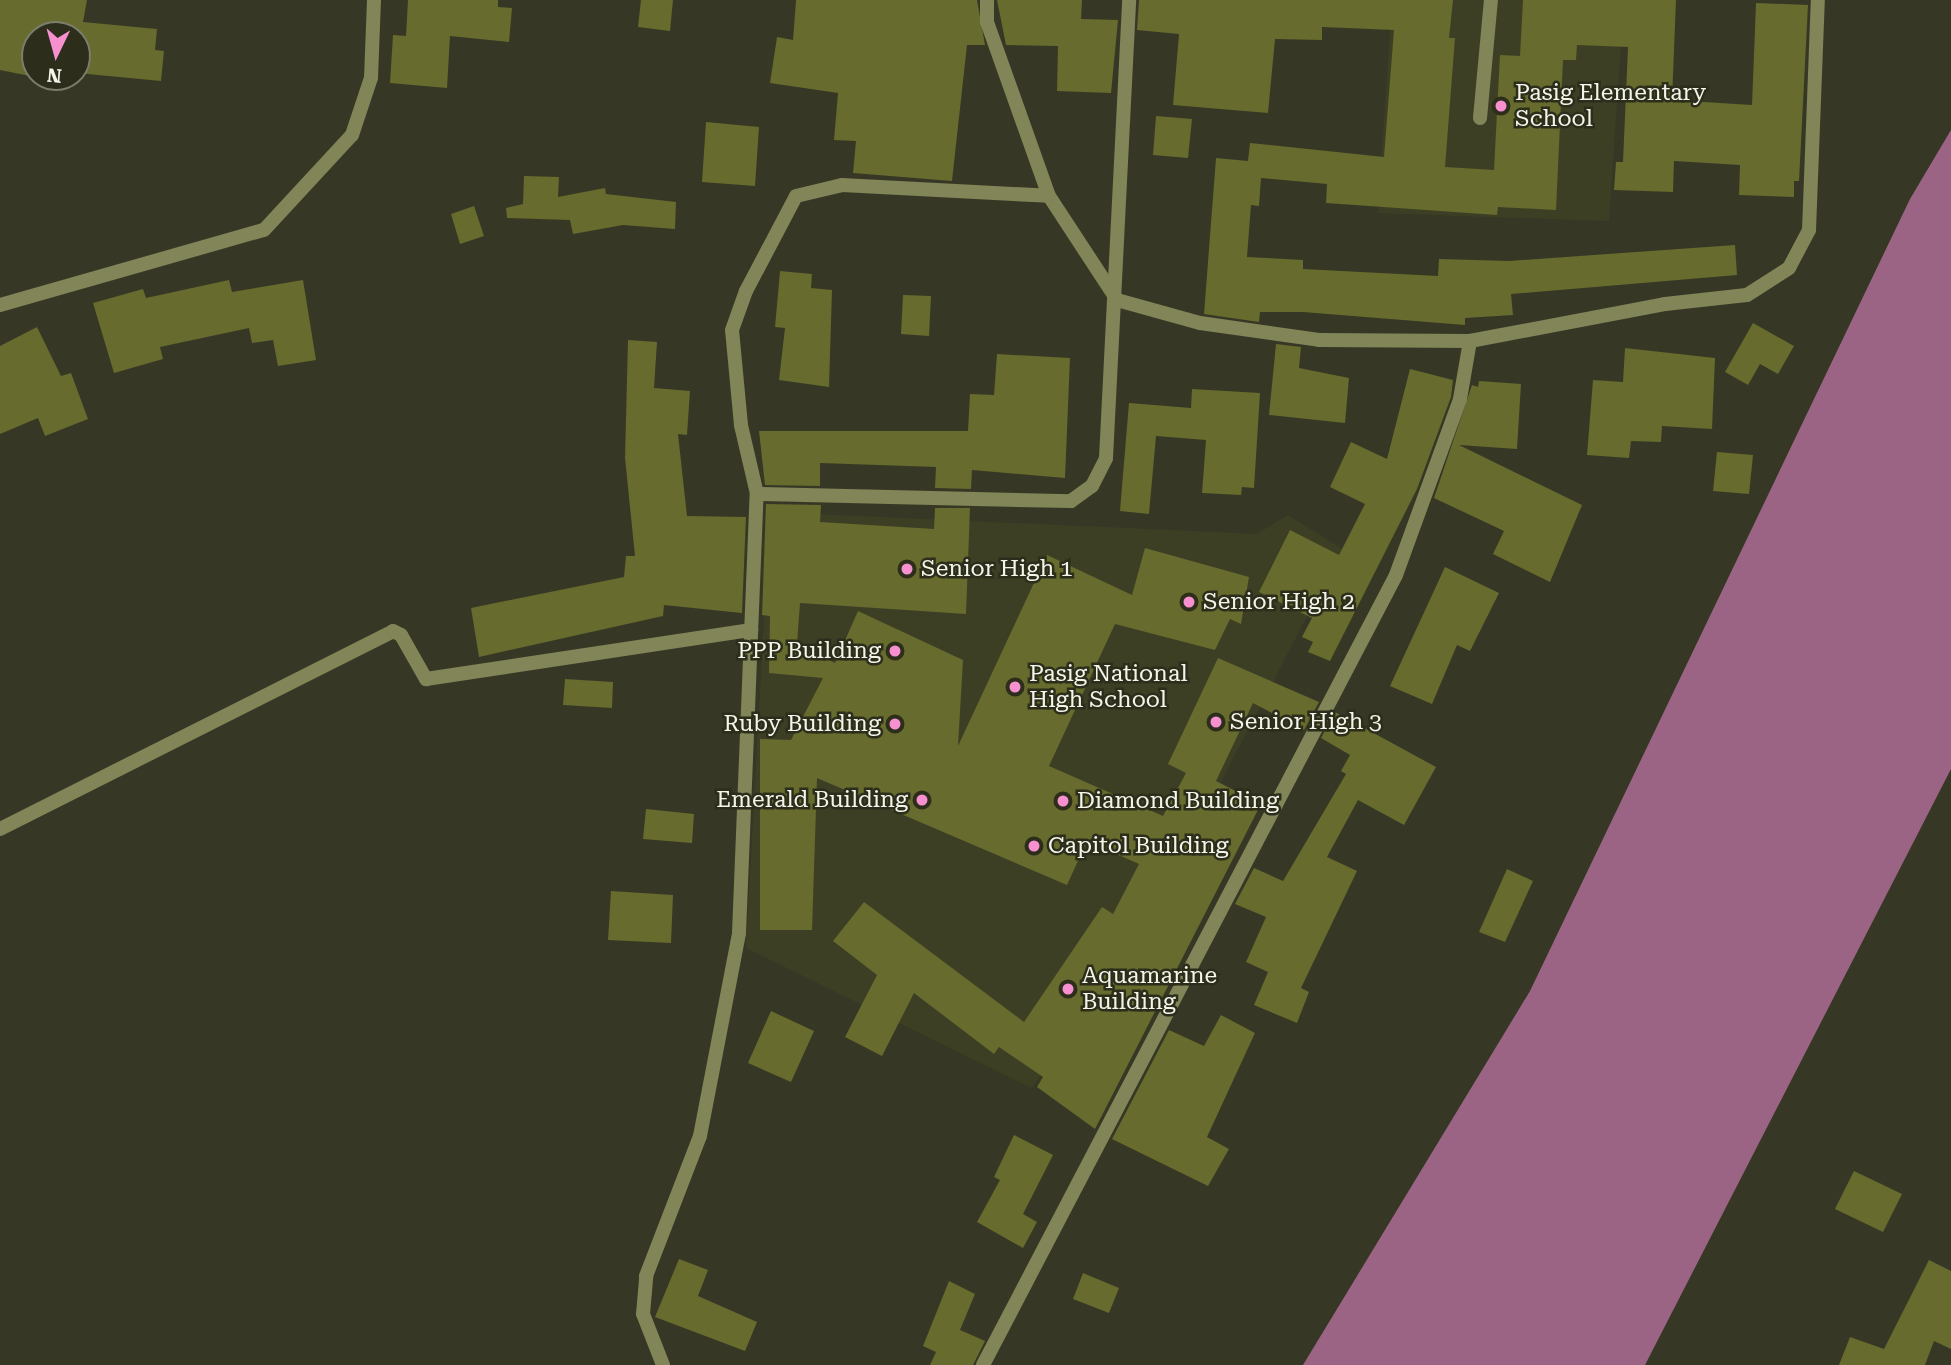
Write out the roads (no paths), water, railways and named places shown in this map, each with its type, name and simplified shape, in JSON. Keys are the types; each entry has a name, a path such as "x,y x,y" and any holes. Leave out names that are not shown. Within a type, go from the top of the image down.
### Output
{"street":[{"path":"0,305 264,230 352,135 370,78 373,0"},
{"path":"988,0 987,22 1049,196 1117,300 1200,323 1319,340 1470,341 1665,304 1746,295 1789,268 1809,230 1818,0"},
{"path":"757,494 1072,501 1091,486 1106,458 1117,300 1129,0"},
{"path":"1480,118 1491,0"},
{"path":"663,1365 643,1314 646,1276 700,1136 739,933 757,494 741,425 732,330 746,291 796,196 842,185 1049,196"},
{"path":"983,1365 1396,575 1460,399 1470,341"},
{"path":"0,829 393,631 401,635 426,679 751,629"}],"place":[{"name":"Pasig Elementary School","path":"1501,106"},
{"name":"Senior High 1","path":"907,569"},
{"name":"Senior High 2","path":"1189,602"},
{"name":"PPP Building","path":"895,651"},
{"name":"Pasig National High School","path":"1015,687"},
{"name":"Senior High 3","path":"1216,722"},
{"name":"Ruby Building","path":"895,724"},
{"name":"Emerald Building","path":"922,800"},
{"name":"Diamond Building","path":"1063,801"},
{"name":"Capitol Building","path":"1034,846"},
{"name":"Aquamarine Building","path":"1068,989"}]}
